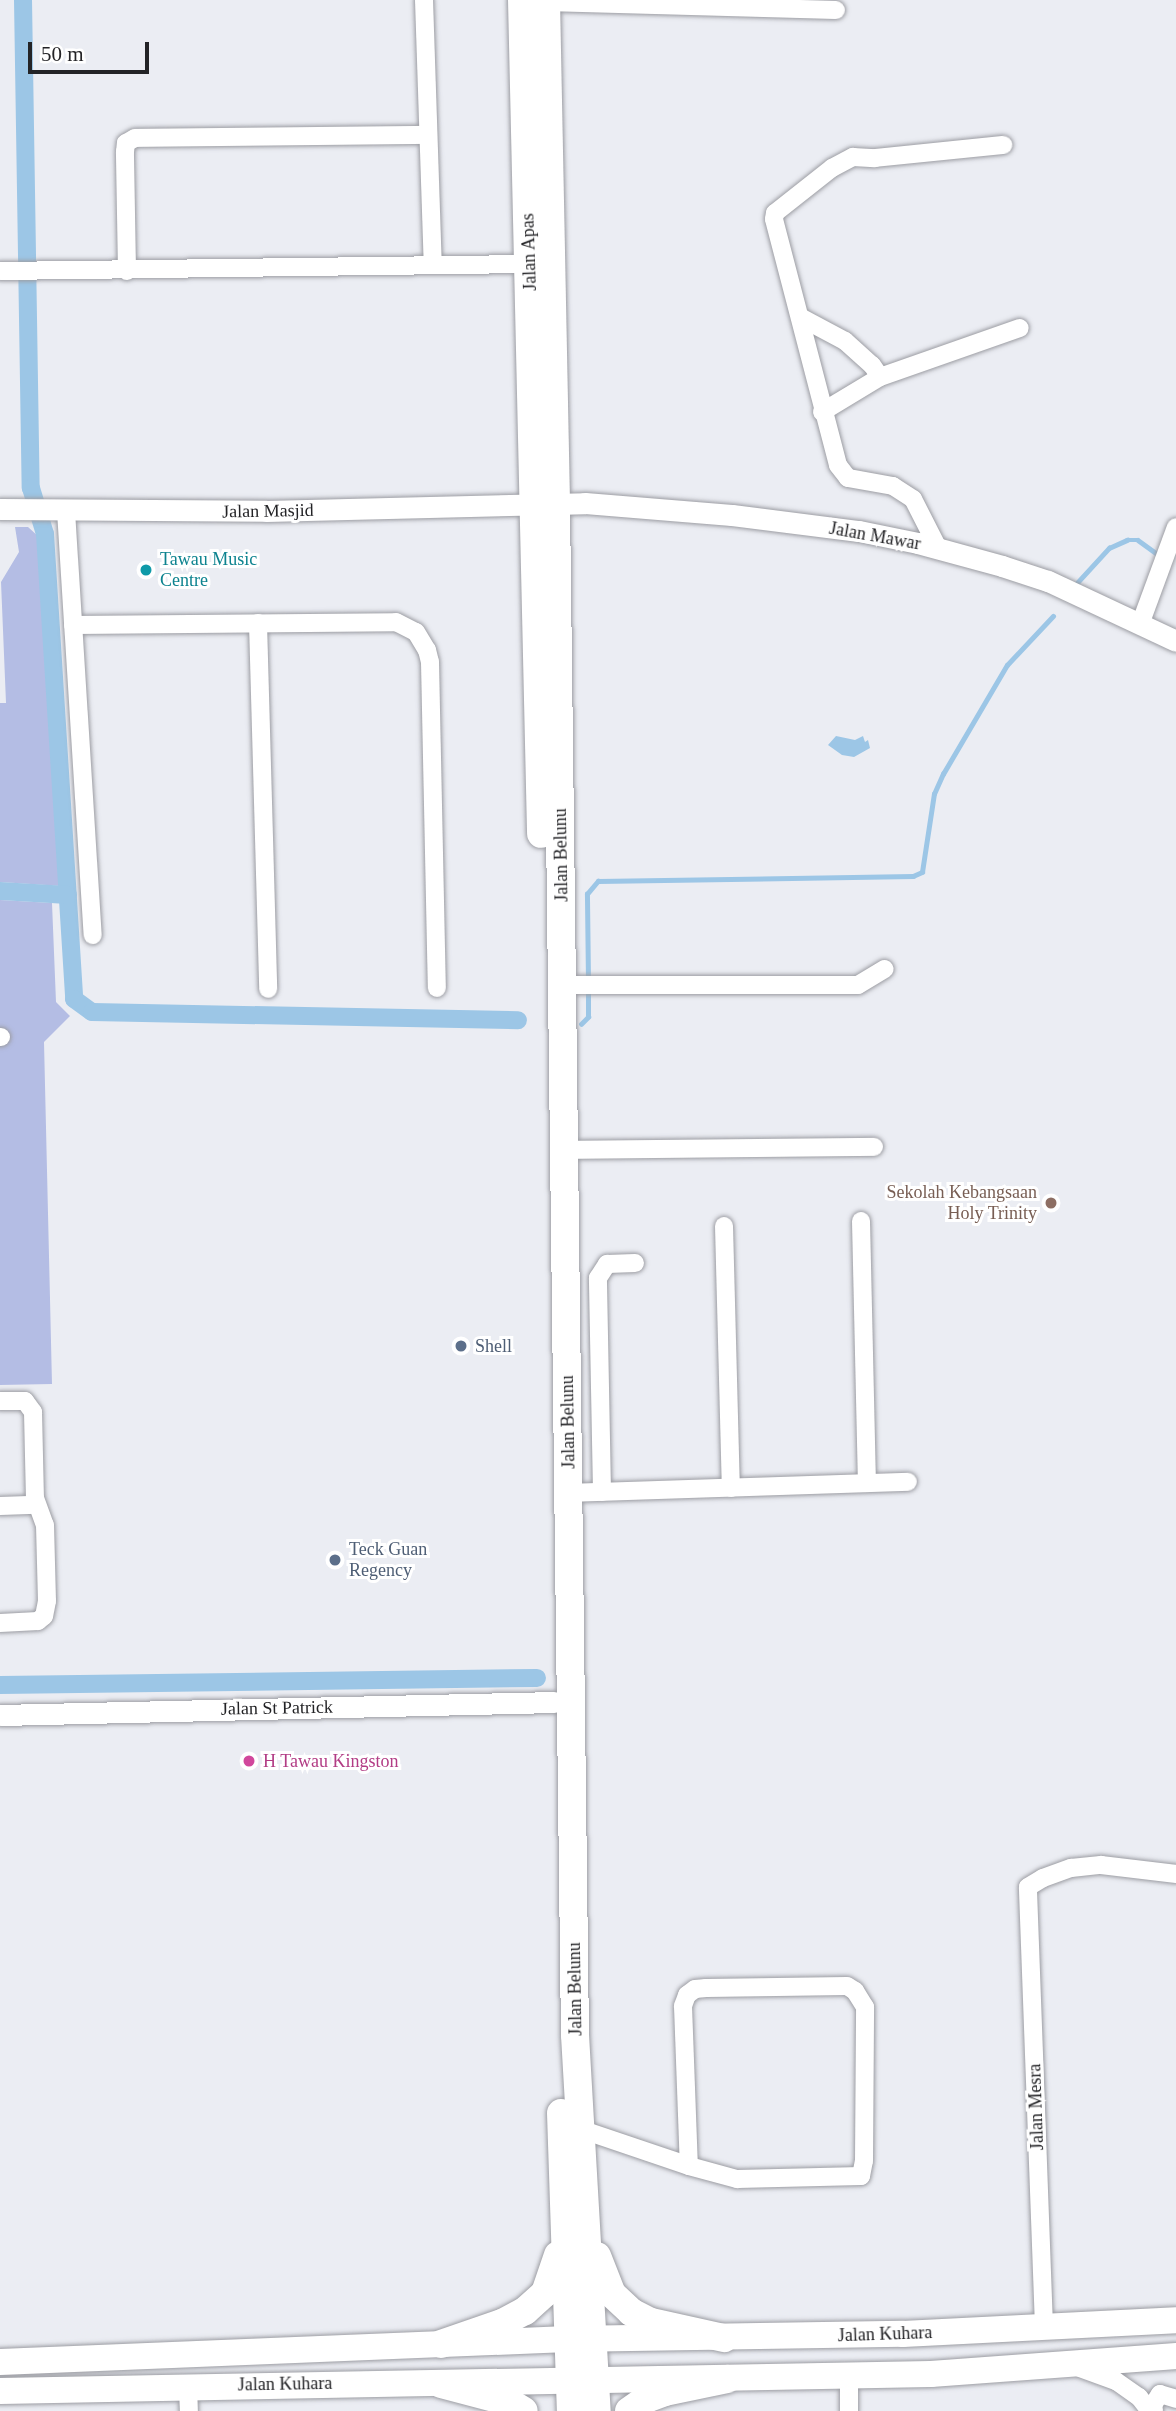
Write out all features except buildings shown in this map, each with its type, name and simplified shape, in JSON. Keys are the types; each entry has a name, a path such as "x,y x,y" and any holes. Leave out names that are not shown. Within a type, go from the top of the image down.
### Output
{"highway":[{"name":"Jalan Apas","path":"538,1 530,264 546,505"},
{"name":"Jalan Apas","path":"538,1 546,505"},
{"name":"Jalan Belunu","path":"546,505 579,985 564,1150 575,2035 580,2129 575,2216"},
{"name":"Jalan Belunu","path":"546,505 554,1702 581,2339"},
{"path":"575,2216 612,2294 631,2312 651,2322 724,2338"},
{"path":"441,2344 502,2323 525,2311 545,2292 575,2216"},
{"path":"581,2339 584,2382 597,2411"},
{"path":"629,2411 646,2399 665,2392 727,2379"},
{"path":"571,2411 584,2382"},
{"path":"441,2384 509,2402 524,2411"}],"main road":[{"name":"Jalan Kuhara","path":"0,2362 581,2339 724,2338 1044,2327 1176,2320"},
{"name":"Jalan Kuhara","path":"0,2391 189,2398 441,2384 931,2374 1176,2356"}],"street":[{"path":"424,0 433,265"},
{"path":"538,1 836,10"},
{"path":"127,271 125,152 126,143 135,138 428,135"},
{"path":"938,548 914,499 893,486 854,480 843,474 838,465 774,224 775,213 832,168 853,157 875,158 1003,145"},
{"path":"6,271 530,264"},
{"path":"800,317 845,341 872,365 880,377"},
{"path":"822,412 880,377 1020,328"},
{"name":"Jalan Masjid","path":"0,509 266,511 546,505"},
{"name":"Jalan Mawar","path":"546,505 631,505 745,516 859,531 938,548 1048,582 1141,622 1176,641"},
{"path":"59,510 73,625 93,935"},
{"path":"1141,622 1174,531"},
{"path":"73,625 396,622 416,632 422,640 430,663 437,988"},
{"path":"258,623 268,989"},
{"path":"579,985 858,985 885,969"},
{"path":"564,1150 874,1147"},
{"path":"861,1221 867,1483"},
{"path":"724,1226 731,1488"},
{"path":"602,1492 598,1278 607,1264 635,1263"},
{"path":"0,1401 25,1401 32,1407 36,1505 45,1525 46,1608 38,1621 0,1623"},
{"path":"568,1493 908,1482"},
{"path":"0,1506 36,1505"},
{"name":"Jalan St Patrick","path":"0,1715 554,1702"},
{"name":"Jalan Mesra","path":"1044,2327 1028,1887 1043,1878 1071,1868 1101,1865 1176,1874"},
{"path":"580,2129 689,2166 737,2179 861,2176 864,2161 865,2007 855,1990 847,1986 706,1988 695,1989 687,1994 683,2006 689,2166"},
{"path":"1065,2364 1097,2372 1116,2381 1139,2397 1152,2411"},
{"path":"849,2376 849,2411"},
{"path":"1152,2411 1160,2394 1176,2399"}],"shaded area":[{"path":"15,527 28,527 39,537 62,886 0,882 0,703 6,703 1,582 19,552"},
{"path":"836,736 855,740 863,736 865,742 868,740 870,748 854,757 842,755 828,745"},
{"path":"0,900 52,903 56,1002 70,1016 44,1042 52,1384 0,1385"}],"waterway":[{"path":"23,0 31,488 45,534 74,999 92,1012 518,1020"},
{"path":"1076,584 1109,548 1127,540 1138,540 1161,557"},
{"path":"588,981 587,894 598,881 913,876 922,872 934,794 943,774 1007,665 1053,616"},
{"path":"0,891 68,895"},
{"path":"581,1024 588,1017 588,990"},
{"path":"0,1685 537,1678"}],"place":[{"name":"Tawau Music Centre","path":"146,570"},
{"name":"Sekolah Kebangsaan Holy Trinity","path":"1051,1203"},
{"name":"Shell","path":"461,1346"},
{"name":"Teck Guan Regency","path":"335,1560"},
{"name":"H Tawau Kingston","path":"249,1761"}]}
